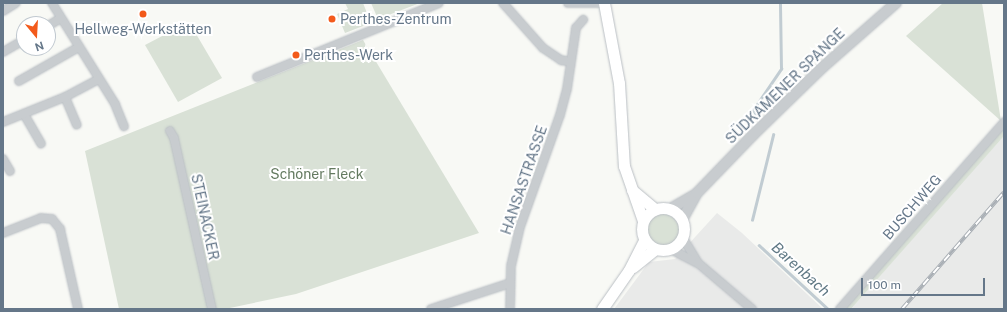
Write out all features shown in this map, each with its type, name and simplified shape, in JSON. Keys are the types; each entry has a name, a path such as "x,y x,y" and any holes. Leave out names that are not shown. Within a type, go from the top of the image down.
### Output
{"main road":[{"path":"604,3 615,52 622,116 624,166 630,189 643,221"},
{"path":"630,189 654,210"},
{"path":"629,270 655,249 670,249 683,238 682,220 670,209 654,210 643,221 641,227 644,240 655,249"},
{"path":"602,309 629,270 644,240"}],"street":[{"path":"3,11 16,3"},
{"path":"52,3 115,104 124,126"},
{"path":"257,76 439,3"},
{"path":"503,3 543,48 561,60 571,62"},
{"path":"568,3 599,3"},
{"name":"SÜDKAMENER SPANGE","path":"697,193 818,72 896,3"},
{"path":"56,21 61,18"},
{"name":"HANSASTRASSE","path":"510,309 511,266 519,230 560,115 567,89 576,28 583,20"},
{"path":"3,52 16,45"},
{"path":"19,81 79,47"},
{"path":"3,122 65,97 99,79"},
{"path":"65,97 77,125"},
{"path":"24,114 41,144"},
{"name":"BUSCHWEG","path":"840,309 1004,122"},
{"name":"STEINACKER","path":"170,131 174,138 212,309"},
{"path":"3,159 10,171"},
{"path":"670,209 697,193"},
{"path":"682,220 697,193"},
{"path":"3,233 41,218 52,219 60,229 78,309"},
{"path":"683,238 698,263"},
{"path":"670,249 698,263 752,309"},
{"path":"431,309 510,283"}],"shaded area":[{"path":"1004,136 1004,309 851,309 955,190"},
{"path":"717,213 742,233 823,309 614,309 649,262 675,259"}],"green space":[{"path":"345,3 363,3 371,23 345,33 337,14 348,9"},
{"path":"371,3 420,3 378,19"},
{"path":"943,3 982,3 1001,121 906,36"},
{"path":"189,22 222,78 178,102 145,45"},
{"name":"Schöner Fleck","path":"363,40 479,233 296,294 225,309 119,309 85,151"},
{"path":"1004,126 1004,136 851,309 845,309"},
{"path":"660,214 666,214 675,218 679,230 675,242 666,246 660,246 651,242 647,233 647,227 651,218"}],"waterway":[{"name":"Barenbach","path":"758,118 753,110 781,69 780,3"},
{"name":"Barenbach","path":"752,220 773,135"},
{"name":"Barenbach","path":"759,245 828,309"}],"railway":[{"path":"902,309 1004,192"}],"place":[{"name":"Hellweg-Werkstätten","path":"143,14"},
{"name":"Perthes-Zentrum","path":"332,19"},
{"name":"Perthes-Werk","path":"296,55"}]}
